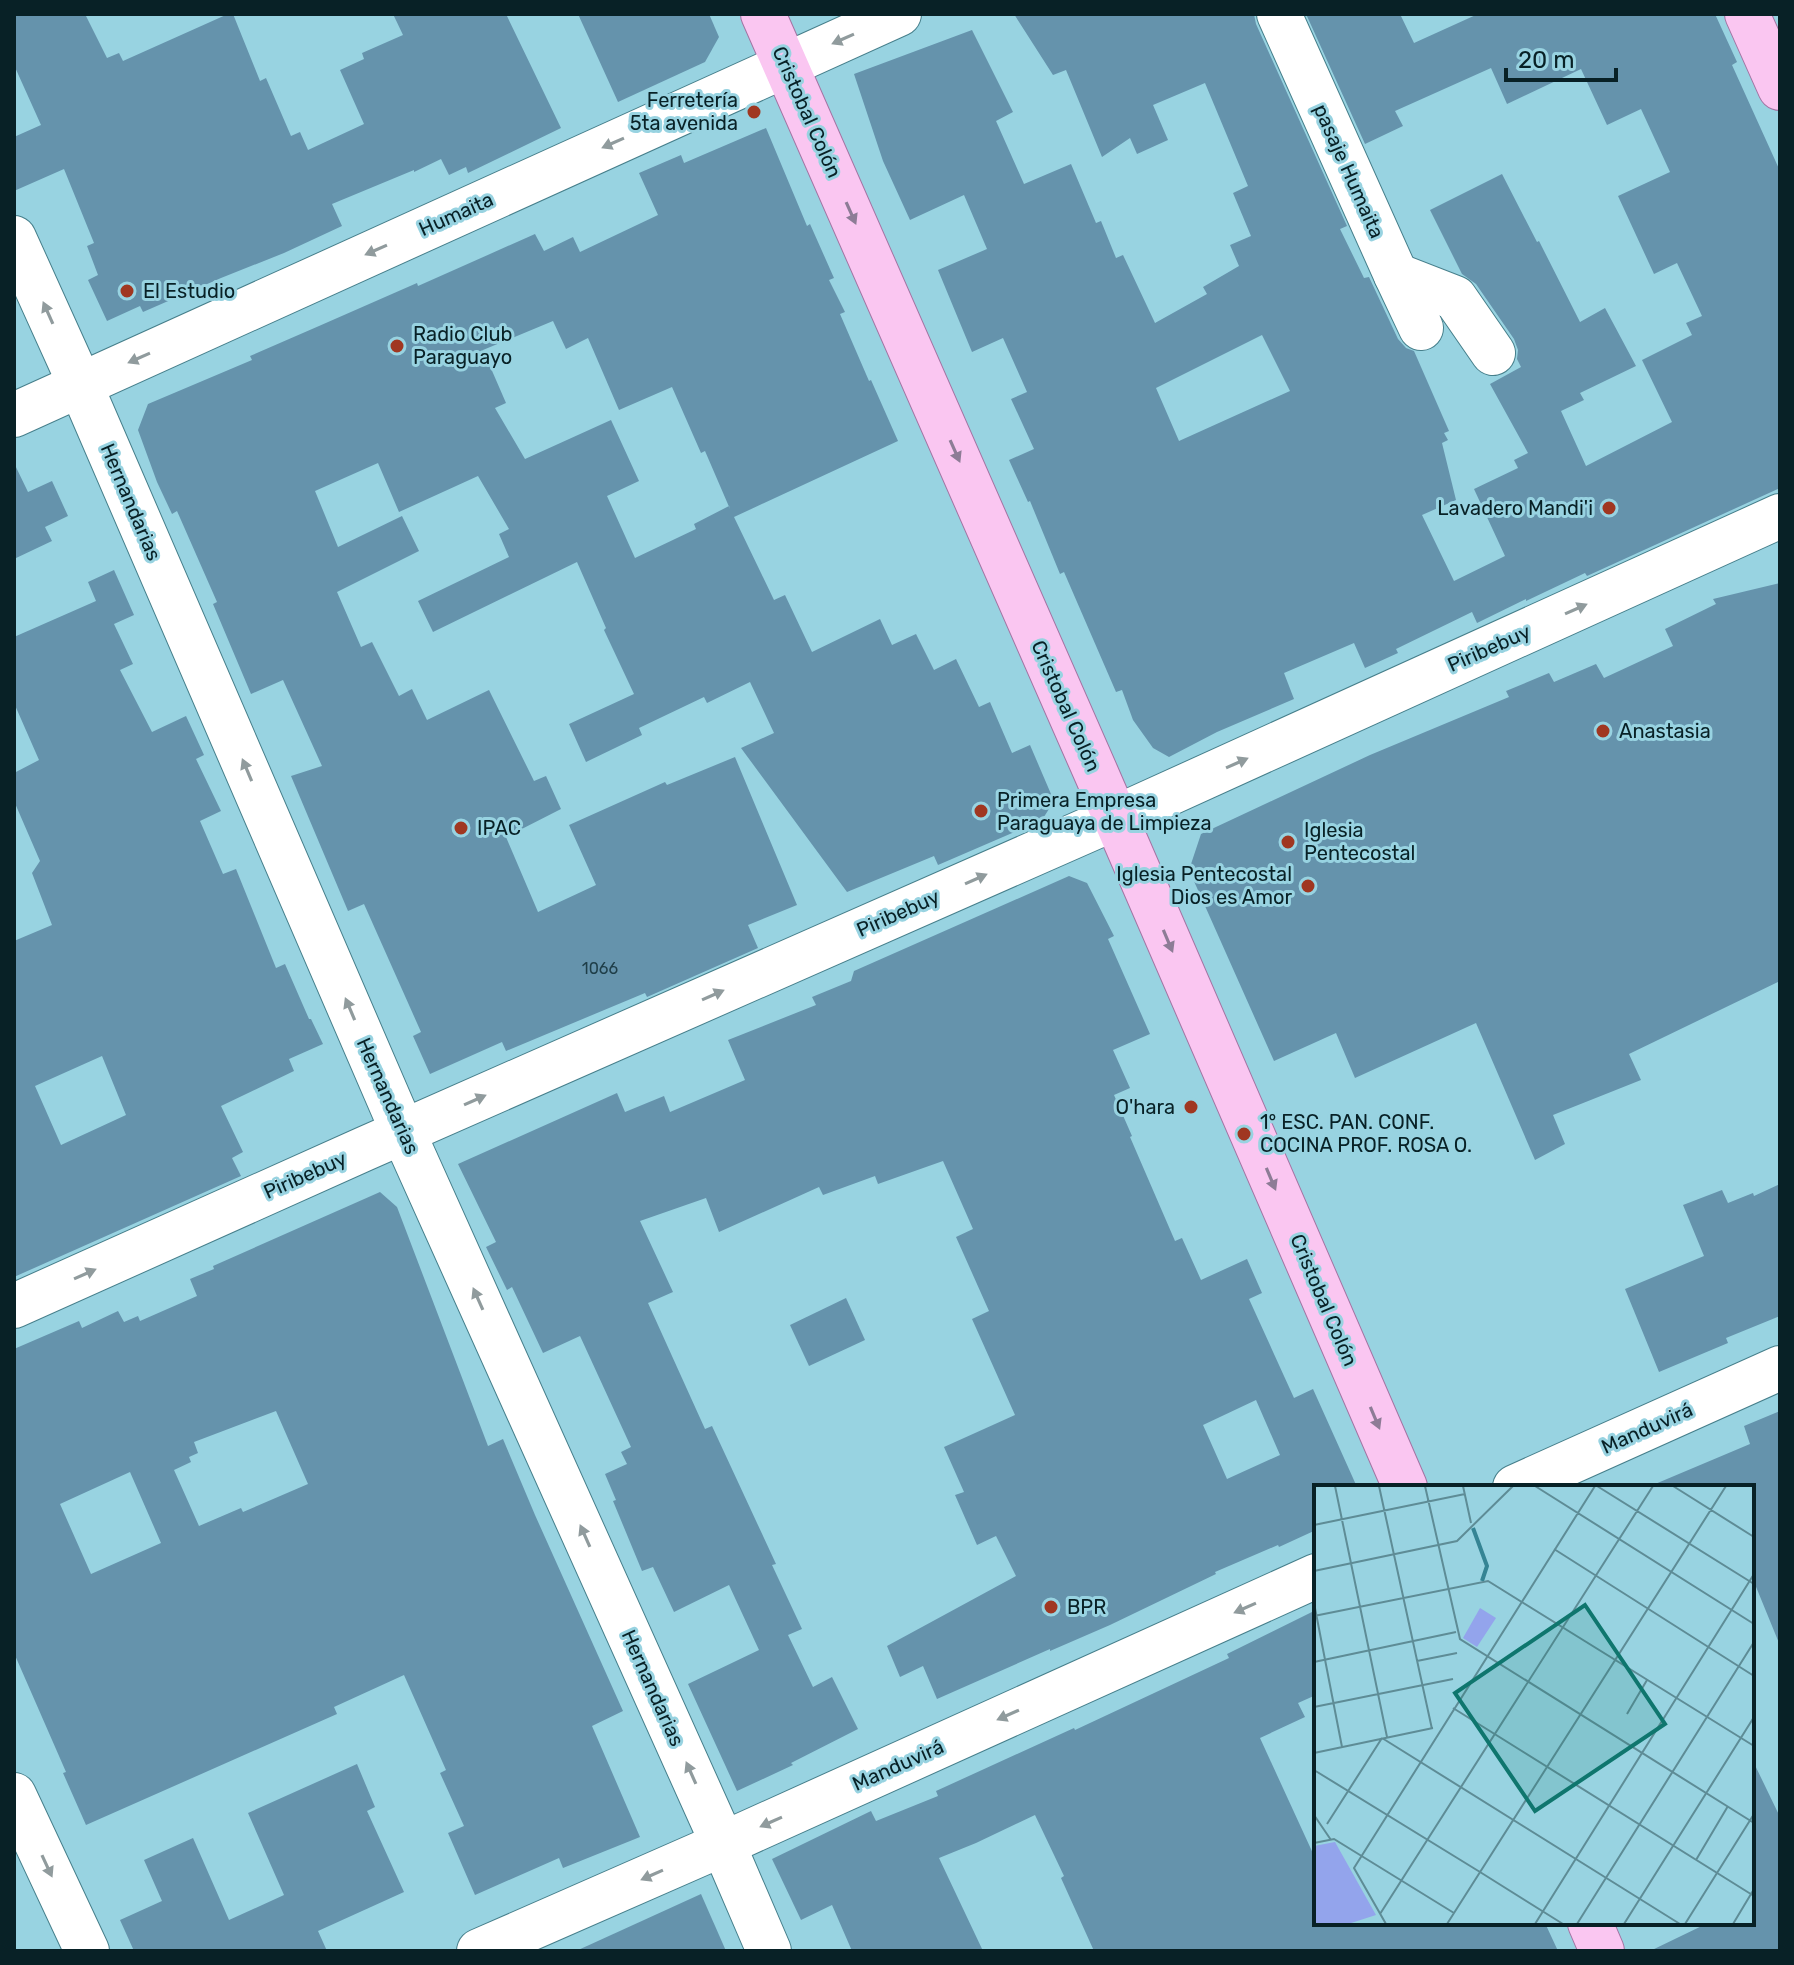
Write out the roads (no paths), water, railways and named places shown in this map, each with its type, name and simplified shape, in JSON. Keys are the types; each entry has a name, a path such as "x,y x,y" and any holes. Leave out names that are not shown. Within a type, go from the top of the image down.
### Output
{"main road":[{"name":"Cristobal Colón","path":"763,14 1404,1485"},
{"path":"1747,14 1780,88"},
{"path":"1591,1925 1602,1951"}],"street":[{"name":"Humaita","path":"14,415 899,14"},
{"name":"pasaje Humaita","path":"1279,14 1421,328"},
{"name":"Hernandarias","path":"14,238 403,1132 769,1951"},
{"path":"1396,275 1455,298 1493,353"},
{"name":"Piribebuy","path":"14,1306 1115,818 1780,516"},
{"name":"Manduvirá","path":"1519,1485 1780,1368"},
{"name":"Manduvirá","path":"479,1951 1314,1577"},
{"path":"14,1795 87,1951"}],"place":[{"name":"Ferretería 5ta avenida","path":"754,112"},
{"name":"El Estudio","path":"127,291"},
{"name":"Radio Club Paraguayo","path":"397,346"},
{"name":"Lavadero Mandi'i","path":"1609,508"},
{"name":"Anastasia","path":"1603,731"},
{"name":"Primera Empresa Paraguaya de Limpieza","path":"981,811"},
{"name":"IPAC","path":"461,828"},
{"name":"Iglesia Pentecostal","path":"1288,842"},
{"name":"Iglesia Pentecostal Dios es Amor","path":"1308,886"},
{"name":"O'hara","path":"1191,1107"},
{"name":"1° ESC. PAN. CONF. COCINA PROF. ROSA O.","path":"1244,1134"},
{"name":"BPR","path":"1051,1607"}]}
